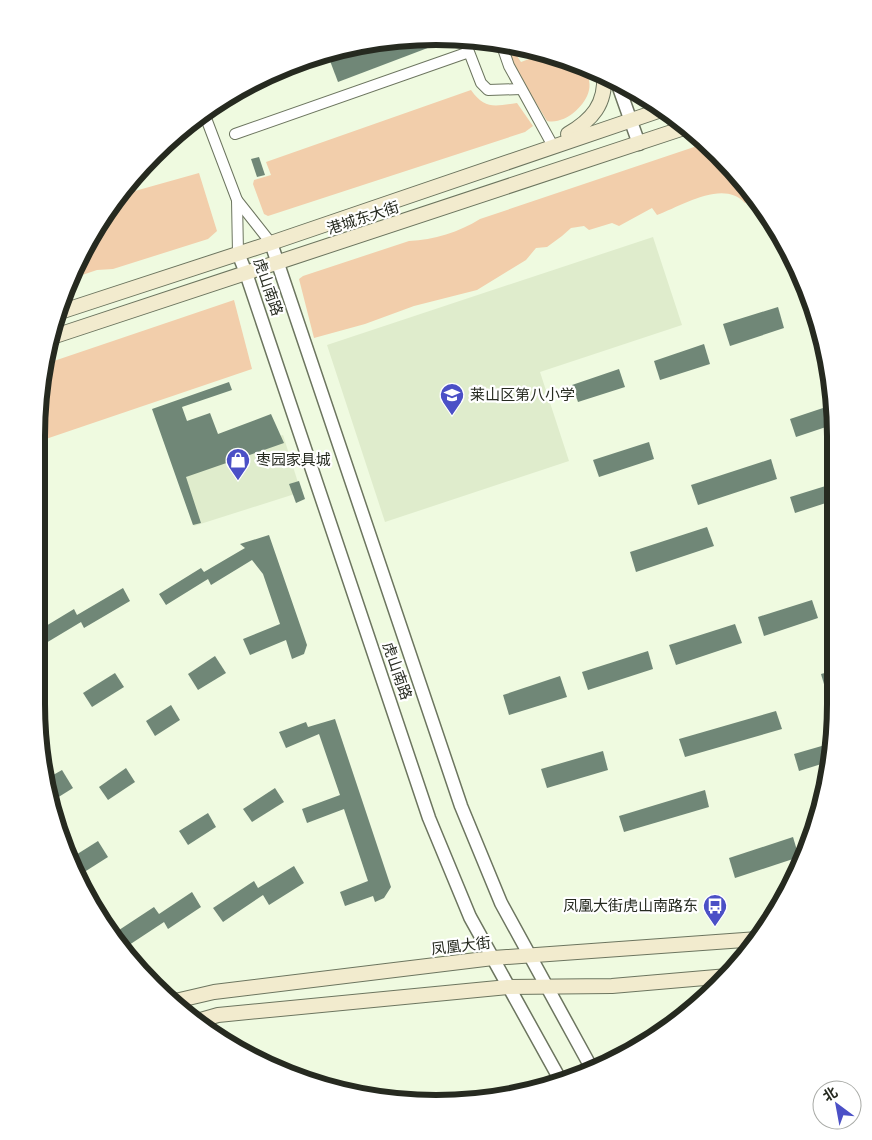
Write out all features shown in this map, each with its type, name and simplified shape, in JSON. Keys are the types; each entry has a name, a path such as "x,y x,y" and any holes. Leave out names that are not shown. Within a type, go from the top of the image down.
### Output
{"main road":[{"path":"549,147 584,125 597,110 604,83"},
{"name":"港城东大街","path":"66,310 270,243 655,112"},
{"name":"港城东大街","path":"58,335 278,264 679,130"},
{"name":"凤凰大街","path":"180,1000 214,992 493,958 748,940"},
{"path":"205,1019 218,1015 508,987 612,986 715,977"}],"street":[{"path":"504,51 508,66 549,147"},
{"path":"235,134 469,52 481,82 488,90 521,90"},
{"path":"620,91 639,144"},
{"path":"207,120 237,200 270,243"},
{"path":"237,200 238,253"},
{"name":"虎山南路","path":"270,243 461,806 501,903 589,1064"},
{"name":"虎山南路","path":"238,253 429,818 470,917 558,1075"}],"shaded area":[{"path":"515,54 521,62 534,57 537,58 588,76 589,87 584,102 567,117 560,120 547,121 508,57"},
{"path":"471,90 486,104 517,103 533,126 525,132 268,216 264,214 253,184 254,180 271,175 266,162"},
{"path":"698,146 730,178 749,202 745,203 736,196 725,193 714,194 690,201 657,215 652,208 619,226 612,223 589,230 584,226 571,228 547,247 536,248 526,260 477,290 414,306 365,324 314,338 299,279 303,276 409,241 428,239 446,234 464,228 480,219"},
{"path":"199,173 217,231 208,239 113,269 97,270 79,276 97,240 131,192"},
{"name":"莱山区第八小学","path":"653,237 682,325 540,372 569,461 385,522 327,345"},
{"path":"234,300 252,369 45,439 48,385 53,361"},
{"name":"枣园家具城","path":"283,435 301,492 194,526 176,470"}],"building":[{"path":"435,45 338,82 330,60 385,48"},
{"path":"259,157 265,175 257,177 251,159"},
{"path":"778,307 784,328 730,346 723,324"},
{"path":"704,344 710,364 660,380 654,361"},
{"path":"619,369 625,387 578,402 572,385"},
{"path":"229,382 232,390 182,407 187,421 210,413 218,434 271,414 284,443 186,477 201,523 193,525 152,409"},
{"path":"826,407 827,427 796,437 790,419"},
{"path":"649,442 654,459 599,477 593,460"},
{"path":"771,459 777,479 698,505 691,485"},
{"path":"299,481 305,499 296,503 289,484"},
{"path":"827,486 827,503 795,513 790,497"},
{"path":"707,527 714,546 636,572 630,552"},
{"path":"269,535 307,645 304,654 292,659 286,640 250,655 243,639 280,624 263,574 252,560 211,585 208,579 166,605 159,594 201,568 204,572 245,548 240,544"},
{"path":"123,588 130,601 84,628 81,622 45,644 45,627 74,609 77,615"},
{"path":"812,600 818,618 764,636 758,617"},
{"path":"735,624 742,643 676,665 669,645"},
{"path":"648,651 653,669 588,690 582,672"},
{"path":"215,656 226,673 198,690 188,674"},
{"path":"827,672 827,691 826,691 821,674"},
{"path":"115,673 124,687 92,707 83,693"},
{"path":"560,676 567,697 509,715 503,695"},
{"path":"171,705 180,720 155,736 146,721"},
{"path":"776,711 782,729 685,757 679,739"},
{"path":"335,719 391,887 384,898 375,902 373,896 345,906 340,892 368,881 344,809 307,823 302,809 340,795 319,734 286,748 279,732 306,722 308,727"},
{"path":"825,745 822,764 799,771 794,754"},
{"path":"603,751 608,770 547,788 541,769"},
{"path":"126,768 135,782 108,800 99,787"},
{"path":"62,770 73,788 57,798 52,776"},
{"path":"275,788 284,802 252,822 243,809"},
{"path":"705,790 709,807 624,832 619,816"},
{"path":"208,813 216,827 188,845 179,831"},
{"path":"793,837 798,852 795,858 735,878 729,858"},
{"path":"98,841 108,857 83,873 76,855"},
{"path":"294,866 304,883 269,905 263,895 223,922 213,908 254,881 258,888"},
{"path":"192,892 201,907 168,929 164,922 129,945 118,931 154,907 159,914"}],"place":[{"name":"莱山区第八小学","path":"452,416"},
{"name":"枣园家具城","path":"238,481"},
{"name":"凤凰大街虎山南路东","path":"715,927"}]}
